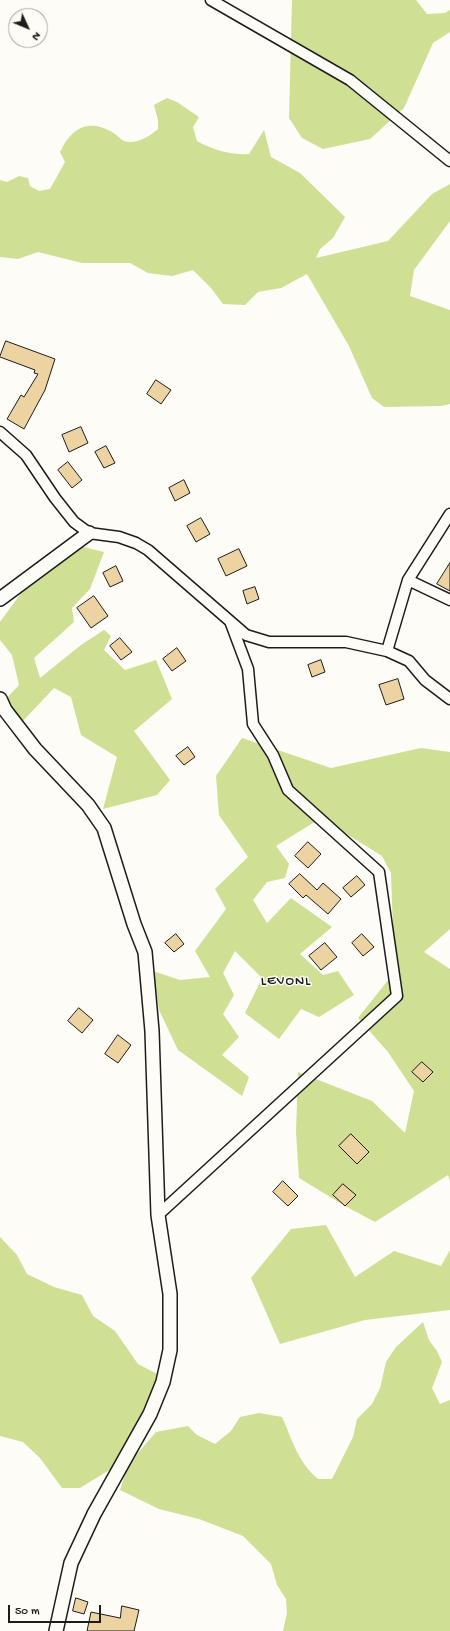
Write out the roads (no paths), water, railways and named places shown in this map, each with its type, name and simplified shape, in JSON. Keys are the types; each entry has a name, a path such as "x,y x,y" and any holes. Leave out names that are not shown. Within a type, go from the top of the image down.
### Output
{"street":[{"path":"211,0 350,80 450,161"},
{"path":"0,432 26,455 74,522 89,533 119,537 136,543 148,550 246,635 262,640 346,642 386,651 409,661 425,680 450,699"},
{"path":"386,651 408,580 450,514"},
{"path":"0,599 89,533"},
{"path":"408,580 450,600"},
{"path":"158,1215 397,996 379,872 288,790 273,755 253,724 248,669 230,621"},
{"path":"0,699 5,710 35,749 88,805 104,828 134,924 145,952 152,1032 158,1215 170,1294 170,1350 163,1382 150,1414 94,1514 71,1562 56,1631"}],"district":[{"name":"LEVONL","path":"286,982"}]}
